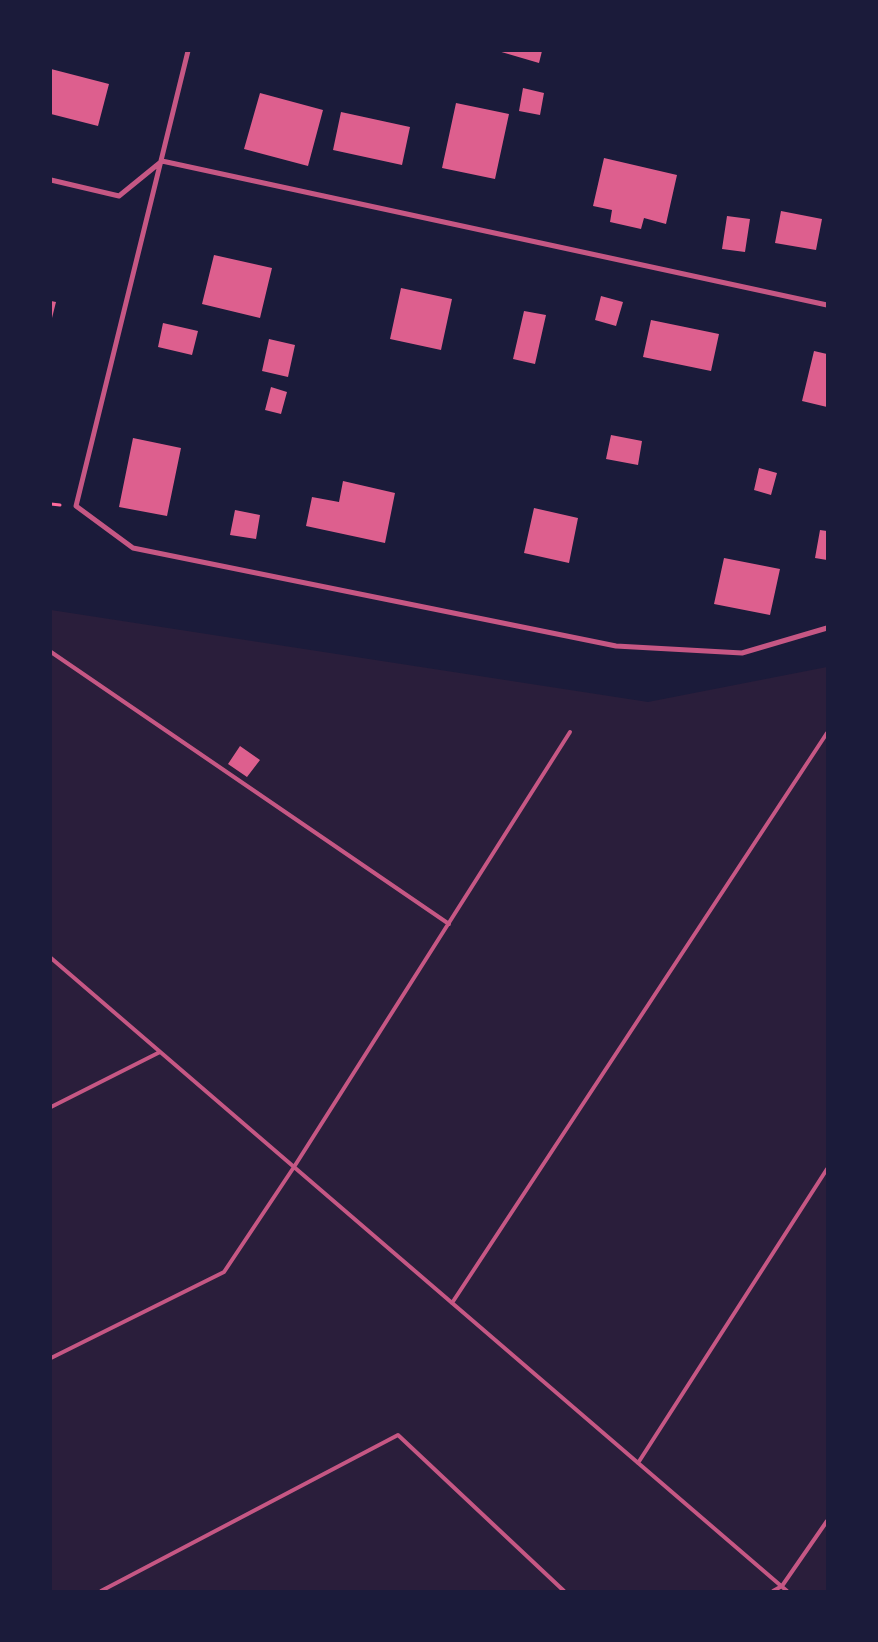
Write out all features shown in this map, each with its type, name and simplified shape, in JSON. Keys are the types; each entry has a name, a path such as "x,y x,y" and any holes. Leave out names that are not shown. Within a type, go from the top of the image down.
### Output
{"street":[{"path":"188,51 76,506 133,548 616,646 742,653 827,628"},
{"path":"51,180 119,196 162,161"},
{"path":"162,161 827,305"}],"lane":[{"path":"51,652 449,924"},
{"path":"51,1358 224,1272 294,1167 570,732"},
{"path":"452,1303 827,734"},
{"path":"51,958 787,1591"},
{"path":"51,1107 160,1052"},
{"path":"638,1463 827,1169"},
{"path":"101,1591 398,1435 564,1591"},
{"path":"773,1591 782,1586 827,1521"}],"shaded area":[{"path":"51,610 648,702 827,667 827,1591 51,1591"}],"building":[{"path":"498,51 542,51 539,63"},
{"path":"51,69 109,84 98,126 51,114"},
{"path":"523,88 544,93 540,115 519,111"},
{"path":"260,93 323,110 308,166 244,149"},
{"path":"456,103 509,114 495,179 442,168"},
{"path":"341,112 410,127 402,165 333,150"},
{"path":"604,158 677,175 666,224 644,218 641,229 610,222 612,210 593,206"},
{"path":"781,211 822,219 816,250 775,243"},
{"path":"727,216 750,219 745,252 722,249"},
{"path":"214,255 272,268 260,318 202,304"},
{"path":"401,288 452,299 441,350 390,339"},
{"path":"601,296 623,302 616,326 595,320"},
{"path":"51,301 56,302 52,318 51,318"},
{"path":"524,311 546,315 535,364 513,359"},
{"path":"651,320 719,334 711,371 643,357"},
{"path":"163,323 198,331 192,355 158,347"},
{"path":"269,339 295,345 288,377 262,371"},
{"path":"814,351 827,354 827,407 802,401"},
{"path":"271,387 287,392 281,414 265,410"},
{"path":"611,435 642,441 638,465 606,459"},
{"path":"133,438 181,448 167,516 119,507"},
{"path":"759,468 777,473 771,495 754,490"},
{"path":"343,481 395,493 385,543 306,526 312,497 339,502"},
{"path":"534,508 578,518 569,563 524,553"},
{"path":"235,510 260,515 256,539 230,535"},
{"path":"820,530 827,531 827,560 815,558"},
{"path":"724,558 780,569 770,615 714,604"},
{"path":"240,746 260,760 247,777 228,764"}]}
